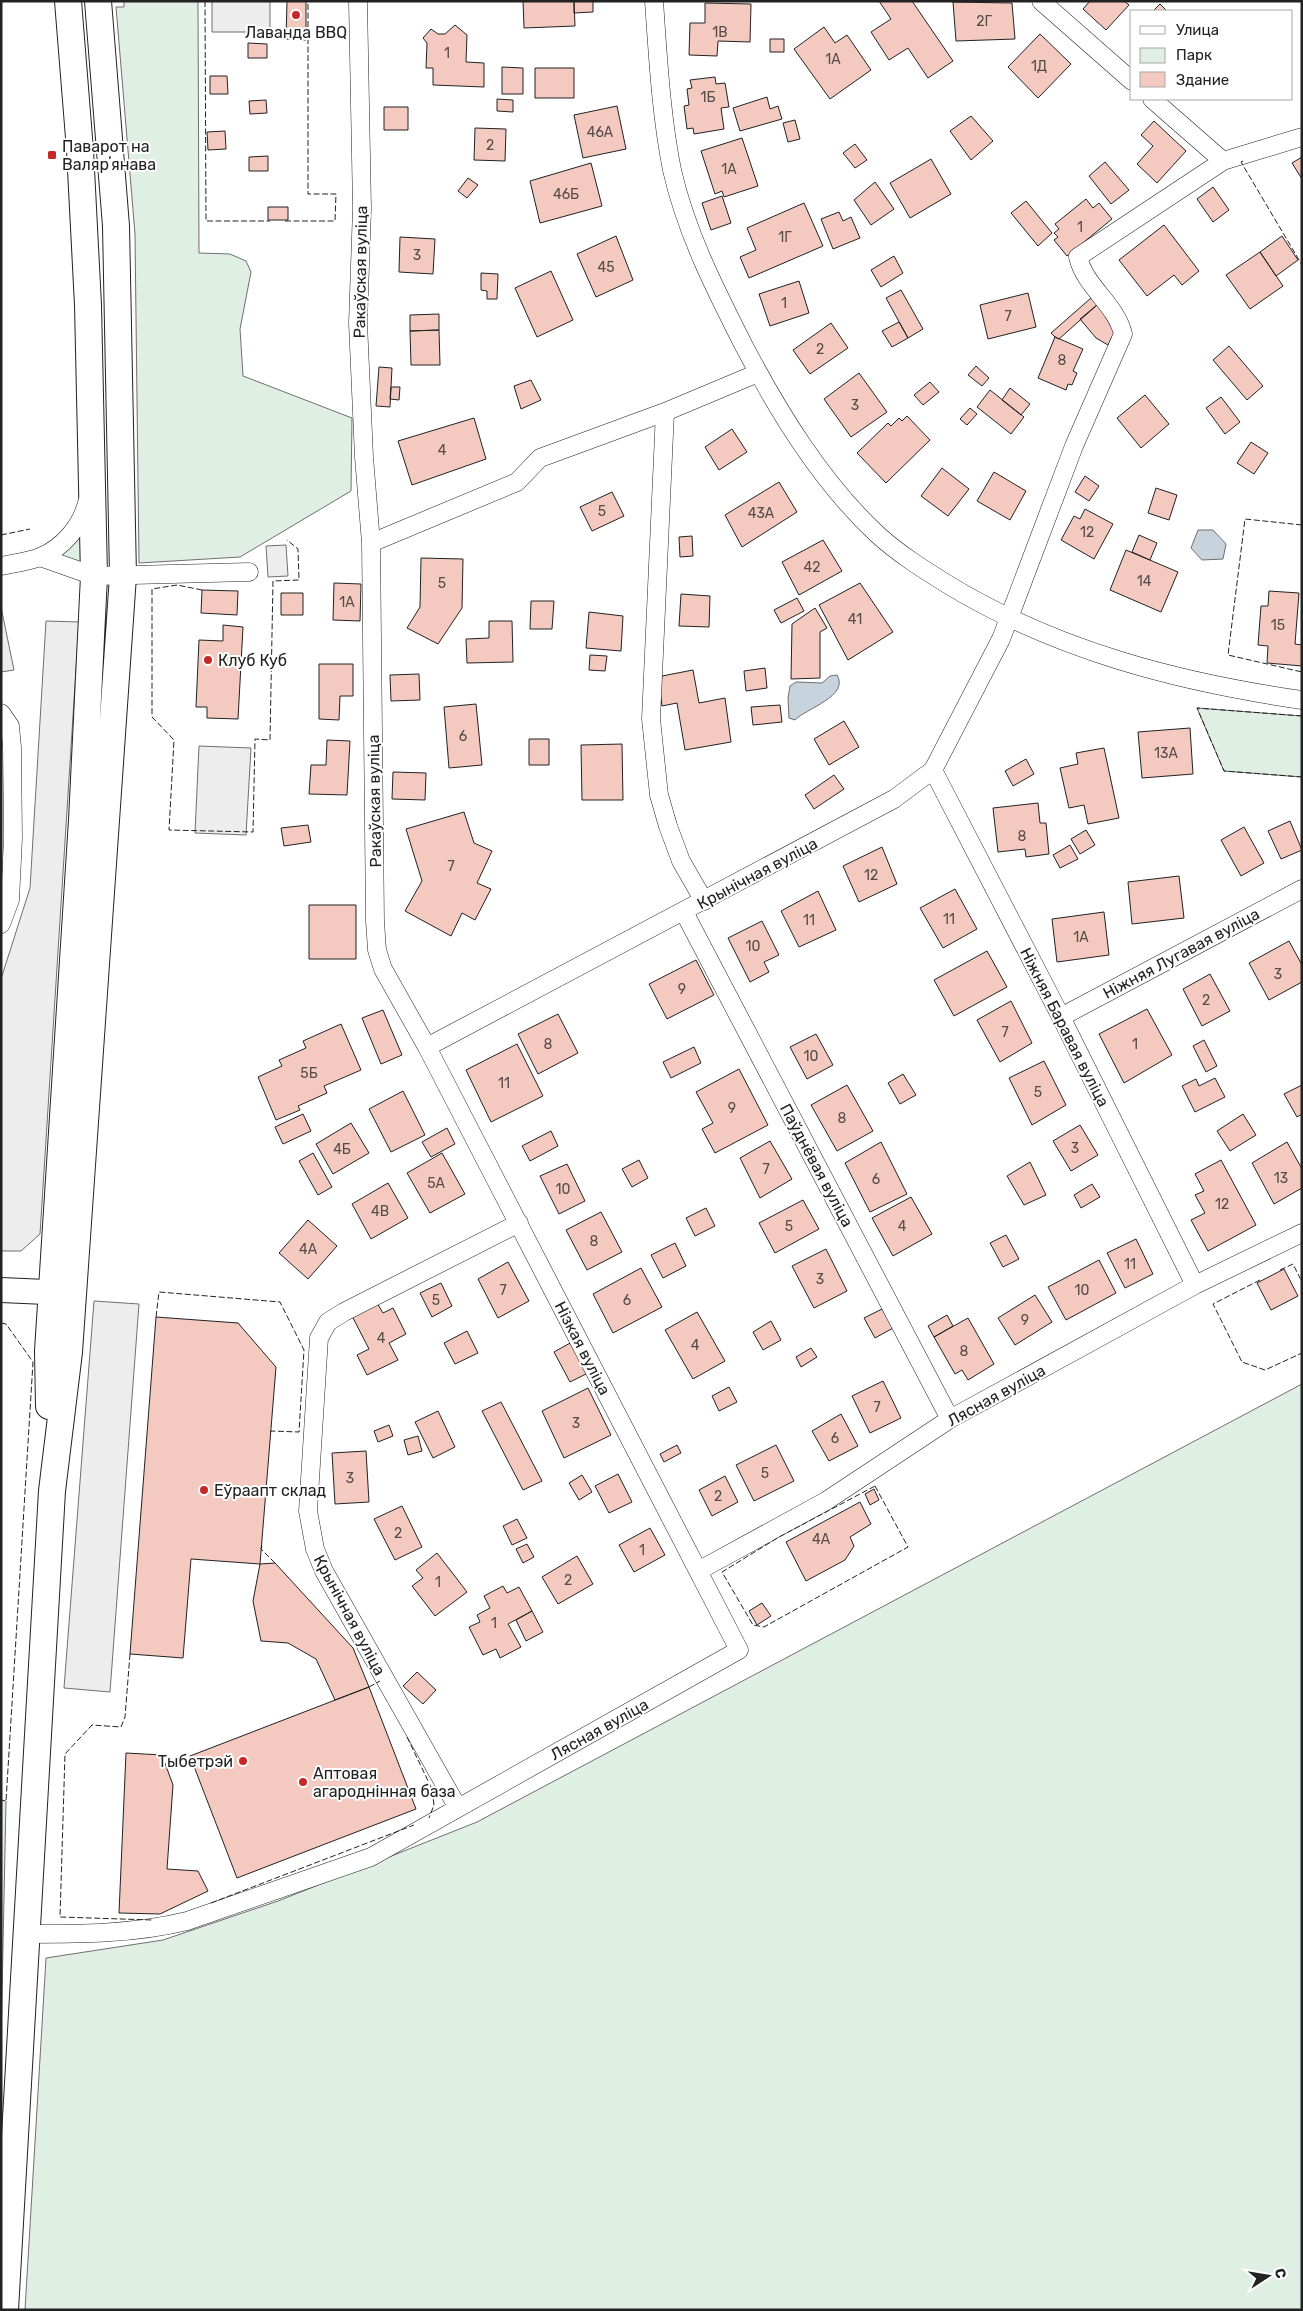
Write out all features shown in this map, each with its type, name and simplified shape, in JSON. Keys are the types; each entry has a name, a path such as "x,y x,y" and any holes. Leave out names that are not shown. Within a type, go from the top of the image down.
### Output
{"main road":[{"path":"5,2310 52,1491 69,1352 62,1293 94,576 88,305 80,150 68,1"},
{"path":"62,1293 123,576 116,226 98,1"},
{"path":"92,486 121,484"},
{"path":"1,1290 62,1293"}],"street":[{"name":"Ракаўская вуліца","path":"358,1 362,208 358,323 364,457 371,543 375,921 377,950 383,969 427,1047"},
{"path":"654,1 665,124 672,169 683,211 709,277 758,373 813,460 878,535 909,561 963,594 1010,619 1103,656 1139,668 1221,687 1302,700"},
{"path":"1041,1 1130,79"},
{"path":"1153,100 1223,161 1302,136"},
{"name":"Крынічная вуліца","path":"427,1047 704,902 894,799 933,770 1010,619 1074,446 1122,334 1120,321 1081,271 1078,258 1223,161"},
{"path":"371,543 518,482 540,458 665,412 758,373"},
{"path":"665,412 651,719 659,795 681,861 704,902"},
{"path":"1,566 40,557 70,535 83,520 92,486"},
{"path":"40,557 94,576 249,572"},
{"path":"1,713 10,726 11,733 13,838 10,900 1,924"},
{"name":"Ніжняя Баравая вуліца","path":"933,770 1061,1017 1195,1284"},
{"name":"Ніжняя Лугавая вуліца","path":"1061,1017 1302,889"},
{"name":"Паўднёвая вуліца","path":"684,912 950,1419"},
{"name":"Нізкая вуліца","path":"427,1047 739,1650"},
{"name":"Крынічная вуліца","path":"458,1808 324,1571 315,1549 308,1511 319,1338 328,1322 344,1312 519,1223"},
{"name":"Лясная вуліца","path":"698,1571 826,1501 950,1419 1195,1284 1302,1233"},
{"name":"Лясная вуліца","path":"26,1934 134,1931 187,1921 371,1857 739,1650"}],"green space":[{"path":"124,1 198,1 199,253 230,254 246,261 251,272 240,329 243,376 352,418 351,491 240,557 139,563 135,234 116,7 124,7"},
{"path":"80,537 83,537 86,564 59,557"},
{"path":"1197,708 1302,716 1302,777 1224,771"},
{"path":"1302,1384 1302,2310 25,2310 46,1958 163,1940 278,1901 477,1822"},
{"path":"1,1800 6,1801 1,2043"}],"shaded area":[{"path":"212,1 270,1 270,32 212,32"},
{"path":"1198,530 1213,530 1226,544 1223,559 1202,560 1191,548"},
{"path":"286,545 288,576 268,577 266,546"},
{"path":"1,607 14,670 1,672"},
{"path":"46,621 79,622 40,1234 21,1251 1,1251 1,979 30,888"},
{"path":"837,675 839,683 832,696 795,720 789,718 788,698 790,686 796,682 822,683 830,676"},
{"path":"199,746 251,748 246,835 195,833"},
{"path":"94,1301 139,1304 110,1692 64,1688"}],"building":[{"name":"Лаванда BBQ","path":"287,1 306,1 306,40 286,39"},
{"path":"523,1 574,1 575,26 524,28"},
{"path":"574,1 593,1 593,12 574,13"},
{"path":"879,1 912,1 953,61 928,78 908,48 889,60 871,32 891,19"},
{"path":"1090,1 1124,1 1129,5 1106,30 1083,9"},
{"path":"953,2 1012,3 1015,39 956,41"},
{"path":"705,3 751,4 750,42 718,41 717,56 689,55 690,23 705,23"},
{"path":"1160,4 1166,10 1154,10"},
{"path":"455,25 467,35 466,62 484,63 484,87 433,85 433,68 426,68 427,43 423,38 431,29 438,34 445,34"},
{"path":"824,27 835,43 847,35 871,70 830,99 794,49"},
{"path":"1040,34 1071,64 1038,98 1008,67"},
{"path":"770,39 784,39 784,52 770,52"},
{"path":"248,43 267,44 267,58 248,58"},
{"path":"502,67 523,68 523,94 502,94"},
{"path":"535,68 574,68 574,98 535,98"},
{"path":"210,76 227,76 228,94 210,94"},
{"path":"715,77 716,84 725,83 729,107 721,108 724,129 694,134 693,128 687,129 684,106 689,105 687,89 692,88 690,80"},
{"path":"767,97 770,109 778,106 782,119 740,131 733,108"},
{"path":"497,99 513,100 513,112 497,111"},
{"path":"266,100 267,113 250,114 249,101"},
{"path":"617,106 626,149 583,158 574,115"},
{"path":"384,107 408,107 408,130 384,130"},
{"path":"971,116 993,141 971,160 950,131"},
{"path":"795,120 800,139 788,142 783,123"},
{"path":"1154,121 1186,151 1157,183 1137,164 1153,146 1141,135"},
{"path":"475,128 506,129 505,161 474,160"},
{"path":"225,131 226,149 208,150 207,132"},
{"path":"742,138 758,186 724,197 722,191 715,194 701,151"},
{"path":"855,144 867,160 855,168 843,153"},
{"path":"268,156 268,171 249,171 249,157"},
{"path":"1302,157 1302,179 1292,163"},
{"path":"931,159 951,194 910,218 890,183"},
{"path":"1105,162 1129,190 1111,204 1089,176"},
{"path":"591,163 602,206 540,223 530,181"},
{"path":"468,178 478,185 467,198 458,191"},
{"path":"875,182 894,209 871,225 854,200"},
{"path":"1213,187 1229,210 1213,222 1197,199"},
{"path":"722,196 731,223 711,230 702,203"},
{"path":"1086,199 1093,208 1099,203 1112,219 1067,256 1054,240 1058,237 1054,233 1059,229 1055,224"},
{"path":"1026,201 1052,233 1038,246 1011,213"},
{"path":"804,203 823,246 749,278 740,257 756,250 747,228"},
{"path":"268,207 288,207 288,220 268,220"},
{"path":"839,212 843,221 851,217 860,238 833,249 821,219"},
{"path":"1164,225 1199,271 1182,285 1174,275 1147,296 1119,260"},
{"path":"616,236 633,280 596,297 577,254"},
{"path":"1282,236 1298,260 1276,276 1260,252"},
{"path":"400,237 435,239 433,274 399,272"},
{"path":"1260,252 1283,286 1250,309 1226,275"},
{"path":"894,256 903,273 881,287 871,270"},
{"path":"551,271 573,320 537,337 515,288"},
{"path":"481,273 498,274 497,299 487,299 487,291 481,290"},
{"path":"799,281 809,313 770,326 759,294"},
{"path":"901,290 923,329 908,338 886,298"},
{"path":"1028,293 1036,327 988,339 980,305"},
{"path":"1091,298 1097,305 1059,339 1051,333"},
{"path":"1097,305 1112,324 1114,333 1108,345 1096,338 1080,319"},
{"path":"439,314 439,330 410,331 410,315"},
{"path":"899,322 908,338 892,347 882,331"},
{"path":"831,323 848,348 810,374 793,350"},
{"path":"439,330 440,365 411,365 410,331"},
{"path":"1055,337 1083,349 1073,371 1077,373 1072,385 1068,384 1066,390 1038,378"},
{"path":"1229,346 1263,386 1247,400 1213,360"},
{"path":"976,366 989,378 982,386 968,375"},
{"path":"379,367 392,368 390,407 376,406"},
{"path":"859,373 887,412 851,437 824,399"},
{"path":"531,380 541,400 521,409 514,386"},
{"path":"930,382 939,392 923,405 914,395"},
{"path":"391,387 400,387 399,400 390,399"},
{"path":"1010,388 1030,404 1021,415 1002,400"},
{"path":"990,390 1024,417 1011,434 977,407"},
{"path":"1145,395 1169,424 1141,448 1117,418"},
{"path":"1221,397 1240,422 1225,434 1206,408"},
{"path":"970,408 977,414 967,425 960,419"},
{"path":"907,416 930,440 886,483 857,453 888,423 891,426 899,418 902,421"},
{"path":"474,418 486,459 412,485 398,441"},
{"path":"732,429 747,452 719,470 705,447"},
{"path":"1251,442 1268,453 1254,474 1237,463"},
{"path":"942,468 969,489 948,516 921,496"},
{"path":"994,472 1026,491 1010,520 977,501"},
{"path":"1085,476 1099,486 1089,501 1075,492"},
{"path":"779,482 797,512 742,547 725,515"},
{"path":"1156,488 1177,495 1169,520 1148,513"},
{"path":"612,492 624,516 592,531 580,507"},
{"path":"1085,509 1113,524 1094,559 1061,540 1074,516 1080,519"},
{"path":"1139,535 1157,543 1150,560 1132,552"},
{"path":"692,536 693,556 680,557 679,537"},
{"path":"823,540 842,571 799,595 782,562"},
{"path":"1126,550 1178,572 1161,612 1110,590"},
{"path":"421,558 463,559 462,608 438,644 407,628 420,607"},
{"path":"334,583 361,584 360,621 333,620"},
{"path":"860,583 893,632 848,660 819,605"},
{"path":"202,590 238,591 237,615 201,613"},
{"path":"1269,591 1299,593 1295,644 1302,645 1302,666 1267,663 1268,646 1258,645 1261,606 1268,606"},
{"path":"281,593 303,593 303,615 281,615"},
{"path":"681,594 710,596 709,627 679,626"},
{"path":"797,598 804,611 781,623 774,610"},
{"path":"531,601 554,601 552,629 530,629"},
{"path":"815,608 827,628 820,632 820,678 791,679 792,624"},
{"path":"589,612 623,616 621,651 586,648"},
{"path":"489,621 512,621 513,662 467,663 466,639 489,638"},
{"path":"223,625 243,627 238,719 207,718 207,707 196,707 199,640 223,641"},
{"path":"590,655 607,656 605,671 589,670"},
{"path":"319,664 353,664 353,696 340,696 339,720 319,719"},
{"path":"765,668 767,688 746,691 744,671"},
{"path":"693,670 699,703 725,698 731,742 685,750 677,703 662,706 660,690 662,676"},
{"path":"419,674 420,700 391,701 390,675"},
{"path":"476,704 482,765 449,768 444,707"},
{"path":"780,705 782,722 753,725 751,707"},
{"path":"844,721 859,747 829,765 814,739"},
{"path":"1190,728 1193,774 1142,778 1138,732"},
{"path":"529,739 549,739 549,765 529,765"},
{"path":"327,740 350,741 347,795 309,794 311,765 326,765"},
{"path":"622,744 623,800 582,800 581,745"},
{"path":"1104,748 1119,818 1088,824 1084,805 1069,808 1060,768 1078,764 1076,753"},
{"path":"1026,759 1034,774 1013,786 1005,771"},
{"path":"393,772 426,773 425,800 392,799"},
{"path":"834,775 844,789 814,809 805,795"},
{"path":"1038,803 1040,823 1046,823 1049,854 1026,857 1025,849 998,852 993,808"},
{"path":"464,812 474,843 492,851 477,883 491,889 475,920 462,913 451,936 405,911 422,881 406,829"},
{"path":"1290,821 1302,850 1281,859 1268,831"},
{"path":"308,825 311,842 284,846 281,828"},
{"path":"1244,827 1264,863 1241,876 1221,840"},
{"path":"1086,830 1095,845 1080,854 1071,839"},
{"path":"1070,845 1078,859 1060,868 1053,855"},
{"path":"882,847 897,884 859,902 843,866"},
{"path":"1179,876 1184,918 1132,924 1128,882"},
{"path":"955,889 977,929 943,948 920,908"},
{"path":"818,891 836,930 799,947 781,911"},
{"path":"309,905 356,905 356,959 309,959"},
{"path":"1104,912 1109,955 1057,962 1052,919"},
{"path":"762,921 779,955 764,962 769,972 750,982 728,938"},
{"path":"1289,941 1302,965 1302,982 1269,1000 1249,963"},
{"path":"987,951 1007,987 954,1016 934,980"},
{"path":"696,960 714,995 667,1019 649,984"},
{"path":"1210,974 1230,1011 1202,1026 1183,989"},
{"path":"1011,1001 1032,1043 1000,1062 977,1020"},
{"path":"1147,1009 1172,1055 1124,1083 1099,1034"},
{"path":"383,1010 402,1055 381,1064 362,1018"},
{"path":"558,1014 578,1053 538,1074 518,1034"},
{"path":"341,1024 361,1070 324,1086 327,1093 298,1106 300,1110 276,1120 258,1077 282,1066 279,1060 306,1048 303,1041"},
{"path":"816,1034 833,1065 807,1079 790,1047"},
{"path":"1204,1040 1217,1066 1206,1072 1193,1046"},
{"path":"517,1044 543,1096 491,1122 466,1070"},
{"path":"694,1047 701,1063 671,1078 663,1062"},
{"path":"1044,1061 1066,1105 1032,1125 1009,1078"},
{"path":"739,1069 768,1125 715,1153 702,1129 713,1123 696,1092"},
{"path":"903,1074 916,1095 900,1104 888,1083"},
{"path":"1215,1078 1225,1097 1195,1112 1182,1086 1196,1079 1199,1086"},
{"path":"847,1085 873,1131 837,1151 811,1105"},
{"path":"1302,1085 1302,1114 1297,1117 1284,1094"},
{"path":"403,1091 425,1135 391,1152 369,1109"},
{"path":"303,1114 311,1131 283,1144 275,1127"},
{"path":"1243,1114 1256,1135 1230,1151 1217,1131"},
{"path":"351,1123 369,1153 333,1174 316,1144"},
{"path":"1080,1125 1098,1155 1071,1171 1053,1141"},
{"path":"447,1128 455,1144 431,1157 422,1142"},
{"path":"551,1131 558,1146 530,1161 522,1146"},
{"path":"770,1141 792,1179 760,1198 740,1158"},
{"path":"881,1142 907,1194 870,1212 845,1163"},
{"path":"1287,1142 1302,1169 1302,1188 1274,1204 1252,1163"},
{"path":"313,1153 332,1187 318,1195 299,1161"},
{"path":"442,1153 465,1194 430,1213 407,1173"},
{"path":"639,1160 648,1178 632,1187 622,1169"},
{"path":"1221,1160 1256,1225 1208,1251 1191,1220 1205,1213 1195,1195 1204,1191 1195,1174"},
{"path":"1030,1162 1046,1195 1024,1205 1007,1176"},
{"path":"567,1164 585,1201 559,1214 540,1176"},
{"path":"388,1183 408,1218 371,1239 352,1204"},
{"path":"1092,1184 1100,1197 1081,1208 1074,1195"},
{"path":"911,1197 932,1234 893,1256 872,1218"},
{"path":"803,1200 819,1229 775,1253 759,1223"},
{"path":"706,1208 715,1226 695,1236 686,1218"},
{"path":"601,1212 622,1252 587,1270 566,1230"},
{"path":"308,1220 337,1246 308,1279 279,1253"},
{"path":"1006,1235 1019,1259 1003,1267 990,1243"},
{"path":"1136,1239 1153,1274 1125,1288 1107,1253"},
{"path":"675,1243 686,1266 663,1278 651,1255"},
{"path":"826,1249 847,1291 814,1308 792,1266"},
{"path":"1099,1260 1116,1293 1066,1320 1048,1287"},
{"path":"508,1262 529,1301 498,1318 478,1279"},
{"path":"641,1268 662,1307 613,1333 593,1294"},
{"path":"1284,1269 1298,1296 1271,1310 1257,1283"},
{"path":"441,1283 452,1306 432,1317 420,1293"},
{"path":"1035,1295 1052,1322 1015,1345 998,1318"},
{"path":"377,1303 383,1313 393,1308 406,1334 389,1343 398,1360 367,1375 357,1355 369,1349 352,1316"},
{"path":"882,1309 893,1328 875,1338 864,1318"},
{"path":"697,1312 725,1361 693,1379 665,1330"},
{"path":"947,1315 953,1326 934,1337 928,1326"},
{"name":"Еўраапт склад","path":"156,1317 238,1323 276,1367 260,1564 191,1559 183,1658 130,1654"},
{"path":"968,1318 994,1364 968,1380 962,1370 955,1374 934,1337"},
{"path":"771,1321 781,1340 763,1350 753,1332"},
{"path":"467,1331 478,1353 455,1364 444,1343"},
{"path":"572,1342 588,1373 570,1382 554,1352"},
{"path":"811,1348 817,1357 801,1367 796,1357"},
{"path":"883,1381 901,1418 870,1433 852,1396"},
{"path":"729,1387 737,1402 719,1411 712,1396"},
{"path":"588,1388 611,1435 564,1458 542,1411"},
{"path":"501,1402 542,1481 523,1490 482,1411"},
{"path":"438,1411 455,1447 433,1458 415,1422"},
{"path":"841,1414 858,1446 829,1461 812,1431"},
{"path":"389,1425 393,1436 378,1442 374,1431"},
{"path":"418,1436 422,1451 408,1455 404,1440"},
{"path":"677,1445 681,1453 664,1462 660,1454"},
{"path":"776,1445 794,1481 754,1501 736,1465"},
{"path":"366,1451 369,1502 335,1504 332,1453"},
{"path":"618,1474 632,1502 609,1513 595,1486"},
{"path":"582,1475 592,1492 579,1500 569,1483"},
{"path":"725,1476 738,1502 712,1516 699,1490"},
{"path":"874,1489 879,1500 870,1505 865,1494"},
{"path":"860,1502 871,1524 850,1537 854,1546 845,1560 806,1581 786,1542"},
{"path":"402,1506 422,1547 395,1560 374,1519"},
{"path":"517,1519 527,1538 512,1545 503,1526"},
{"path":"650,1528 665,1555 634,1572 619,1545"},
{"path":"527,1544 534,1557 523,1563 516,1549"},
{"path":"437,1553 467,1592 435,1616 412,1586 423,1578 416,1570"},
{"path":"577,1556 593,1584 558,1604 542,1577"},
{"path":"275,1563 353,1648 369,1687 335,1700 316,1659 288,1643 261,1641 253,1601 260,1564"},
{"path":"503,1586 507,1593 519,1587 532,1611 508,1624 521,1647 500,1658 496,1649 483,1655 469,1627 480,1622 477,1615 490,1608 484,1596"},
{"path":"762,1603 771,1616 757,1625 749,1611"},
{"path":"532,1611 543,1632 526,1641 516,1620"},
{"path":"417,1672 436,1690 423,1704 403,1686"},
{"name":"Аптовая агароднінная база","path":"369,1687 416,1809 237,1878 190,1756"},
{"path":"126,1753 162,1755 173,1785 167,1869 198,1871 208,1891 160,1914 119,1913"}],"fence":[{"path":"205,1 206,221 270,221"},
{"path":"285,221 335,221 336,194 308,194 308,1"},
{"path":"1243,161 1241,162 1302,265"},
{"path":"1302,525 1245,519 1228,655 1302,672"},
{"path":"1,535 30,529"},
{"path":"202,590 177,585 152,589 152,717 174,740 169,830 253,832 255,739 270,740 273,581 299,580 298,549 287,540"},
{"path":"1302,716 1197,708 1224,771 1302,777"},
{"path":"1280,1270 1293,1264 1302,1282"},
{"path":"1260,1280 1213,1304 1242,1362 1265,1370 1302,1353"},
{"path":"156,1317 159,1292 280,1302 304,1350 299,1432 271,1431 270,1434"},
{"path":"1,1323 6,1324 33,1362 6,1801 1,1800"},
{"path":"875,1486 908,1547 764,1627 753,1625 722,1572 779,1537 875,1486"},
{"path":"262,1546 261,1549 275,1563"},
{"path":"130,1654 125,1717 121,1727 92,1725 65,1754 60,1917 152,1920"},
{"path":"369,1687 380,1681"},
{"path":"407,1737 432,1789 434,1805 429,1818"},
{"path":"211,1903 414,1825"}],"place":[{"name":"Лаванда BBQ","path":"296,15"},
{"name":"Паварот на Валярʼянава","path":"52,155"},
{"name":"Клуб Куб","path":"208,660"},
{"name":"Еўраапт склад","path":"204,1490"},
{"name":"Тыбетрэй","path":"243,1761"},
{"name":"Аптовая агароднінная база","path":"303,1782"}]}
